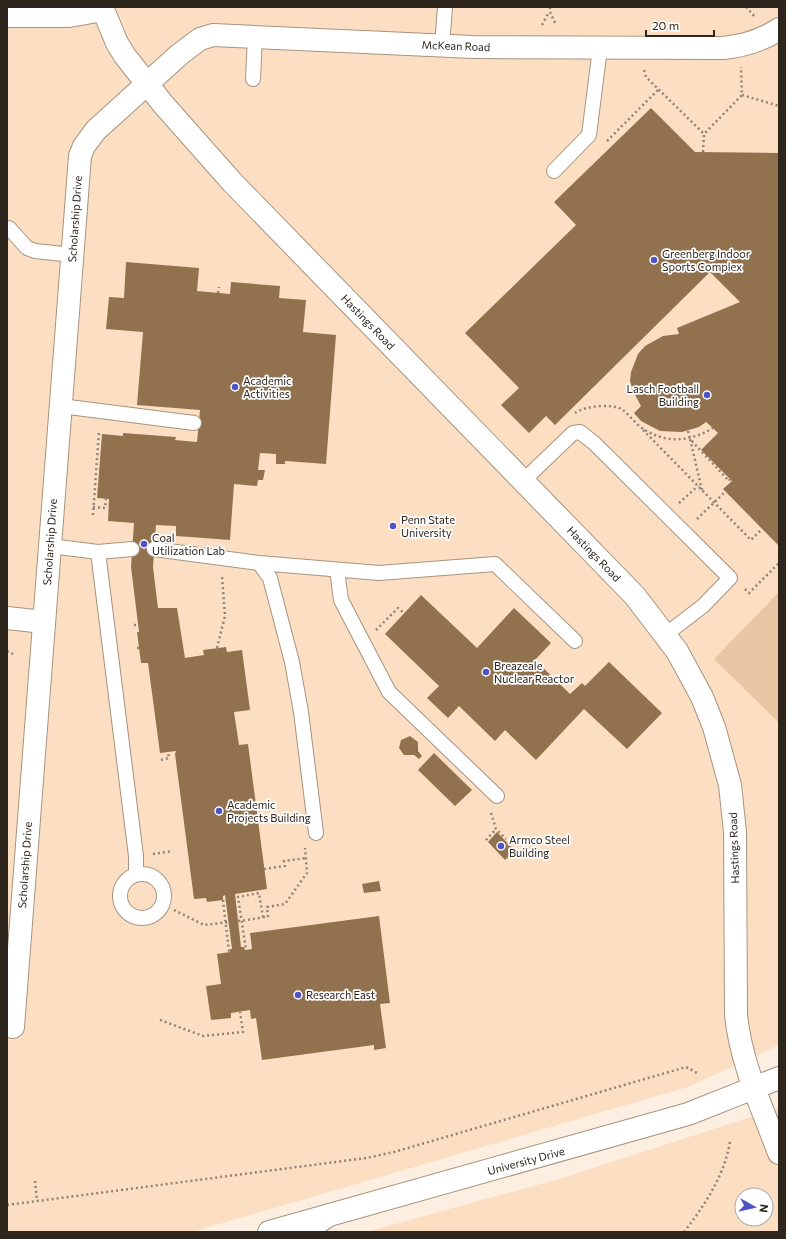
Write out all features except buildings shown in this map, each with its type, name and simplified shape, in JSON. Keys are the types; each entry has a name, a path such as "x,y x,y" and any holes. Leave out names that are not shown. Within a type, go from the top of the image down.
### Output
{"street":[{"path":"7,16 69,16 103,9"},
{"name":"Hastings Road","path":"103,9 116,43 147,84 232,182 635,596 678,651 702,697 714,727 730,786 735,832 736,1015 742,1052 754,1089 779,1153"},
{"name":"McKean Road","path":"147,84 180,54 200,39 218,34 377,44 600,48 728,48 776,36"},
{"name":"Scholarship Drive","path":"10,1030 44,622 80,156 84,146 96,130 147,84"},
{"path":"7,618 44,622"},
{"name":"University Drive","path":"269,1232 681,1116 754,1089 779,1078"},
{"path":"304,1232 329,1216"}],"lane":[{"path":"442,46 445,7"},
{"path":"253,79 255,36"},
{"path":"554,171 589,135 600,48"},
{"path":"9,228 27,248 35,251 73,255"},
{"path":"61,406 194,423"},
{"path":"523,481 573,433 580,432 594,442 730,578 703,606 665,635"},
{"path":"50,546 98,552 132,549"},
{"path":"154,549 260,563 379,573 495,564 575,641"},
{"path":"98,552 136,856 136,874"},
{"path":"260,563 270,578 292,662 301,712 316,833"},
{"path":"337,570 341,600 389,692 497,796"}],"path":[{"path":"550,7 550,12 559,29"},
{"path":"645,63 646,77 704,134"},
{"path":"703,152 704,134 742,95 741,63"},
{"path":"589,135 606,143 659,89"},
{"path":"742,95 779,106"},
{"path":"218,293 219,287"},
{"path":"638,425 751,540 762,529"},
{"path":"662,438 690,439 700,436 713,428"},
{"path":"93,515 99,431"},
{"path":"688,431 702,490"},
{"path":"690,439 729,481 730,480"},
{"path":"667,515 698,486"},
{"path":"684,532 726,492"},
{"path":"93,507 105,508 106,498"},
{"path":"217,648 225,616 221,558"},
{"path":"730,578 749,593 779,564"},
{"path":"363,643 398,608 404,613"},
{"path":"7,651 13,654"},
{"path":"161,760 169,758 168,752"},
{"path":"486,840 496,829"},
{"path":"240,921 268,917 267,907 282,905 287,902 307,873 304,838 316,833"},
{"path":"264,869 285,866 284,861 306,858"},
{"path":"246,950 240,921 237,895 259,893 263,917"},
{"path":"222,900 227,922 229,952"},
{"path":"174,910 204,925 227,922"},
{"path":"160,1020 197,1035 208,1037 243,1032 240,1012"},
{"path":"7,1205 366,1158 394,1152 686,1067 699,1074"},
{"path":"684,1232 699,1212 718,1180 727,1158 730,1142"},
{"path":"35,1181 37,1201"}],"shaded area":[{"name":"Penn State University","path":"7,7 779,7 779,1045 688,1087 192,1232 7,1232"},
{"path":"779,592 779,723 714,659"},
{"path":"779,1108 779,1232 366,1232 562,1178"}],"place":[{"name":"Greenberg Indoor Sports Complex","path":"654,260"},
{"name":"Academic Activities","path":"235,387"},
{"name":"Lasch Football Building","path":"707,395"},
{"name":"Penn State University","path":"393,526"},
{"name":"Coal Utilization Lab","path":"144,544"},
{"name":"Breazeale Nuclear Reactor","path":"486,672"},
{"name":"Academic Projects Building","path":"219,811"},
{"name":"Armco Steel Building","path":"501,846"},
{"name":"Research East","path":"298,995"}]}
